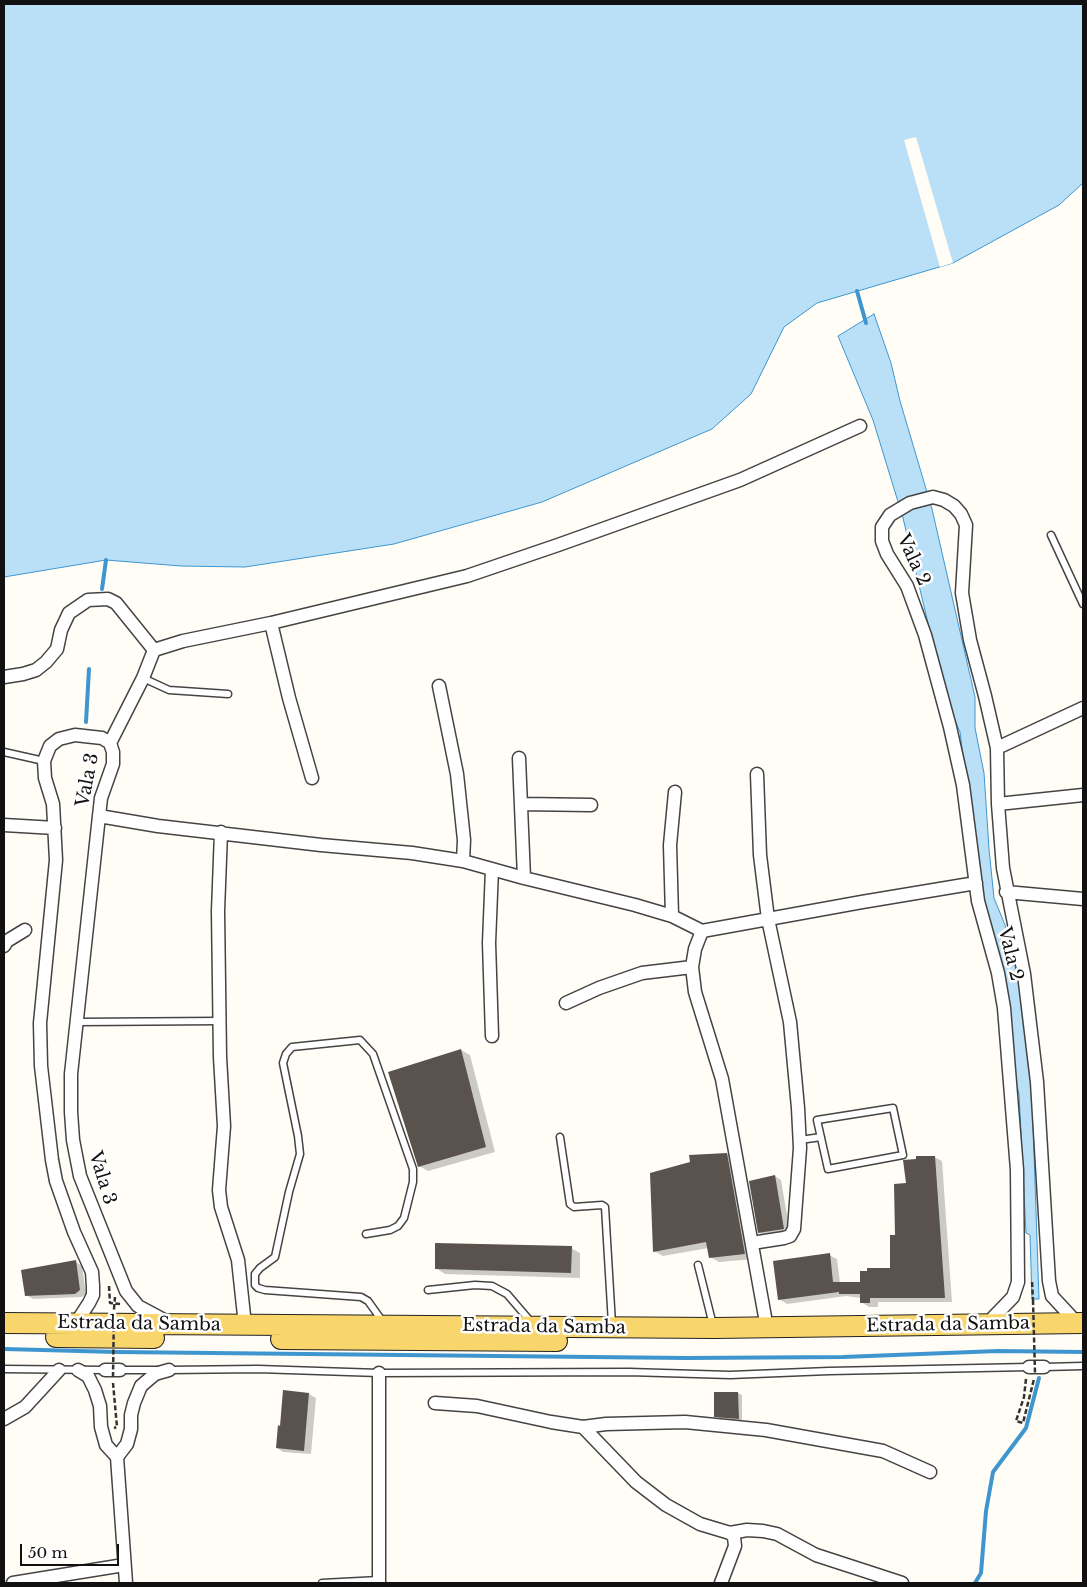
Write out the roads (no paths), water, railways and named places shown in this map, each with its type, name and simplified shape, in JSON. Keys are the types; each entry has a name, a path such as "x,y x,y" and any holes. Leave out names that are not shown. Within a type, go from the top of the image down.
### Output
{"main road":[{"name":"Estrada da Samba","path":"4,1323 612,1328 986,1325 1081,1327"},
{"name":"Estrada da Samba","path":"4,1336 734,1342 1081,1327"}],"street":[{"path":"106,740 143,678 154,650 183,641 271,624 467,576 740,480 860,426"},
{"name":"Vala 2","path":"986,1325 1014,1297 1018,1282 1017,1170 1004,1008 998,973 978,901 963,786 950,727 925,635 907,586 887,554 882,541 882,527 890,515 910,503 933,497 944,500 954,506 961,514 966,525 962,593 970,640 997,748 998,804 1003,868 1006,892 1024,974 1037,1082 1048,1281 1052,1296 1081,1327"},
{"path":"4,677 36,670 46,662 56,649 61,630 69,614 88,600 108,600 116,603 154,650"},
{"path":"271,624 289,698 312,778"},
{"path":"439,686 457,774 464,840 463,861"},
{"path":"997,748 1083,708"},
{"name":"Vala 3","path":"76,1323 93,1295 92,1272 74,1232 56,1181 41,1066 40,1023 56,860 53,804 45,778 44,761 50,746 59,739 75,735 106,740 113,752 113,764 101,798 99,816 70,1095 73,1140 80,1176 126,1291 138,1306 173,1325"},
{"path":"519,758 524,878"},
{"path":"752,1243 790,1236 794,1229 800,1140 790,1022 768,919 760,855 757,774"},
{"path":"672,916 670,845 675,792"},
{"path":"998,804 1083,795"},
{"path":"522,804 590,805"},
{"path":"99,816 158,826 321,845 412,853 463,861 636,905 672,916 702,932 976,883"},
{"path":"4,825 55,828"},
{"path":"221,832 218,911 224,1126 219,1190 220,1207 238,1260 245,1325"},
{"path":"492,869 489,943 492,1036"},
{"path":"1006,892 1083,899"},
{"path":"4,946 7,941 25,930"},
{"path":"702,932 695,949 692,967 695,992 722,1079 767,1328"},
{"path":"566,1003 598,988 642,973 692,967"},
{"path":"4,1419 24,1407 59,1370"},
{"path":"78,1370 88,1376 95,1390 100,1406 101,1427 106,1445 117,1456 126,1583"},
{"path":"117,1456 127,1444 131,1429 131,1415 141,1386 155,1374 169,1370"},
{"path":"379,1373 379,1581"},
{"path":"434,1403 477,1406 583,1427 606,1424 685,1422 766,1430 873,1449 930,1472"},
{"path":"583,1427 636,1482 666,1506 700,1524 730,1533 747,1530 777,1534 816,1555 902,1583"},
{"path":"721,1583 735,1546 730,1533"},
{"path":"14,1583 124,1565"}],"lane":[{"path":"1051,535 1083,604"},
{"path":"143,678 169,690 228,694"},
{"path":"4,752 44,761"},
{"path":"78,1022 220,1022"},
{"path":"366,1234 390,1230 398,1226 404,1218 413,1182 413,1169 373,1054 360,1040 292,1048 286,1054 283,1063 300,1154 289,1192 275,1257 260,1268 256,1274 255,1284 258,1288 264,1290 361,1297 368,1301 376,1310 385,1325"},
{"path":"893,1108 903,1155 828,1169 821,1137 817,1120 893,1108"},
{"path":"560,1137 570,1204 574,1207 602,1204 605,1207 612,1328"},
{"path":"800,1140 821,1137"},
{"path":"698,1265 714,1328"},
{"path":"428,1290 475,1285 492,1286 507,1294 534,1327"},
{"path":"4,1369 112,1372 258,1369 379,1373 629,1372 730,1375 829,1371 1034,1371 1083,1366"},
{"path":"322,1583 379,1581"}],"water":[{"path":"4,4 1083,4 1083,183 1059,205 953,263 817,303 784,327 751,394 712,429 542,502 394,544 245,567 181,566 106,560 4,577"},
{"path":"874,314 891,363 900,401 932,509 975,697 975,728 984,773 994,898 1005,925 1017,969 1023,1004 1032,1094 1039,1299 1032,1299 1030,1235 1026,1233 1019,1094 1009,1055 981,902 960,732 947,703 903,518 873,420 838,336"}],"waterway":[{"path":"857,291 866,323"},
{"path":"102,589 106,560"},
{"path":"86,722 89,669"},
{"path":"4,1349 117,1352 686,1358 843,1357 998,1351 1083,1352"},
{"path":"975,1583 981,1573 986,1511 993,1472 1026,1428 1039,1378"}]}
